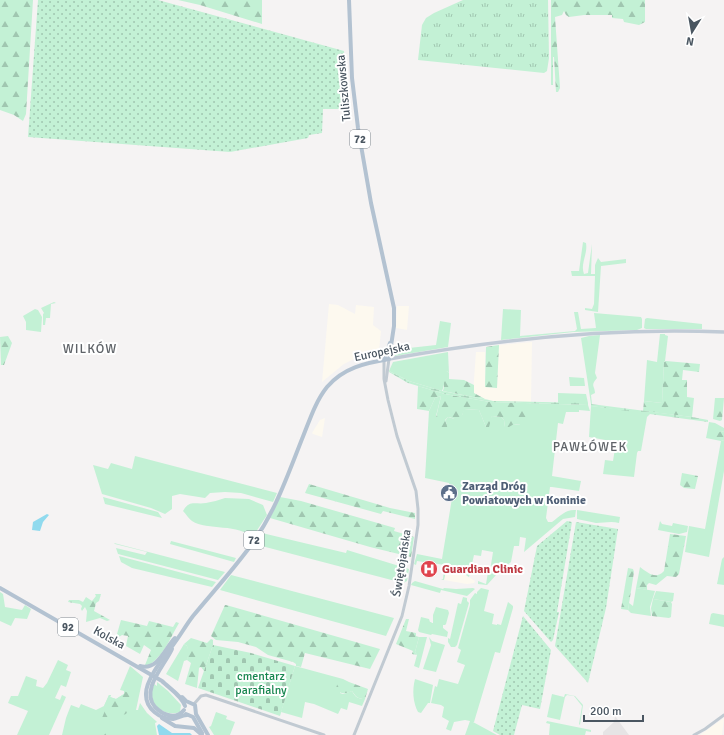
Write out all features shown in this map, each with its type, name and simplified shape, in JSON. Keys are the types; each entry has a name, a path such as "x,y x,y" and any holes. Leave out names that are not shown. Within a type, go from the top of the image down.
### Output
{"main road":[{"name":"Tuliszkowska","path":"349,0 351,61 355,104 374,220"},
{"name":"Świętojańska","path":"374,220 394,303 395,320 386,359"},
{"name":"Europejska","path":"184,708 180,714 172,716 164,714 156,708 150,696 150,690 157,668 162,659 174,645 182,630 245,553 264,526 279,496 314,409 324,391 339,376 352,368 363,364 386,359 491,343 563,335 653,331 724,332"},
{"name":"Kolska","path":"0,588 162,681"},
{"name":"72","path":"157,668 182,630"},
{"path":"134,664 157,668"},
{"name":"Europejska","path":"152,681 146,689 146,700 150,707 160,716"},
{"name":"92","path":"162,681 172,686 186,701 192,703"},
{"name":"92","path":"162,681 184,704 184,708 193,718 202,735"},
{"path":"184,708 187,704 192,703 196,706 196,715 208,735"},
{"path":"160,716 173,719 194,714 195,711"},
{"path":"160,716 172,724 194,728 202,735"}],"street":[{"name":"Świętojańska","path":"354,735 402,616 409,586 418,525 416,491 394,427 386,389 386,359"},
{"path":"192,703 202,695 208,696 324,735"},
{"path":"694,735 724,715"}],"shaded area":[{"path":"329,304 338,305 355,314 356,305 374,307 373,325 381,331 379,351 344,364 322,382"},
{"path":"397,306 409,306 407,330 396,328"},
{"path":"532,342 531,402 493,401 473,393 476,352 485,352 485,387 497,388 499,345"},
{"path":"325,418 322,437 313,434 312,433 320,420"},
{"path":"447,563 475,581 474,583 467,584 444,580"},
{"path":"615,716 629,735 603,735 603,732 614,722"},
{"path":"724,718 722,735 700,735 707,730"}],"green space":[{"path":"0,0 33,0 26,114 23,121 14,115 0,110"},
{"path":"38,0 158,0 344,51 348,109 323,109 322,133 309,135 308,138 230,152 28,137"},
{"path":"178,0 262,0 262,24 200,5"},
{"path":"463,0 548,0 549,58 547,71 544,73 418,60 422,25 426,18"},
{"path":"551,0 645,0 645,22 639,25 624,22 623,19 612,18 612,15 584,15 569,17 564,11 562,15 555,17 560,88 558,92 556,92 554,57 553,85 551,85"},
{"path":"583,242 586,243 583,266 584,274 588,273 592,244 591,274 595,274 595,265 598,258 601,262 626,259 626,263 601,266 598,312 585,310 585,308 592,309 594,304 595,276 572,276 571,271 579,271"},
{"path":"54,302 56,303 51,304 50,318 46,318 45,325 43,325 44,313 41,308"},
{"path":"35,309 38,310 42,317 41,332 26,330 26,322 23,316"},
{"path":"503,309 521,310 520,336 575,331 577,329 574,312 578,312 581,329 596,328 594,313 641,317 642,328 637,330 573,332 501,340"},
{"path":"645,319 702,324 702,329 646,329 644,328"},
{"path":"440,321 451,323 448,347 395,356 393,354 393,346 409,348 436,345"},
{"path":"660,334 665,334 668,336 664,362 662,403 644,401 647,360 657,362"},
{"path":"600,335 595,373 597,378 593,384 595,393 591,395 591,404 581,338"},
{"path":"8,336 12,343 4,365 1,365 0,337"},
{"path":"499,345 497,388 485,387 486,347"},
{"path":"448,352 449,373 447,371 442,391 409,381 389,371 393,362"},
{"path":"664,362 700,364 699,372 683,370 682,380 687,380 687,397 694,398 692,417 643,411 644,401 662,403"},
{"path":"389,371 409,381 442,391 493,401 588,403 588,405 490,402 445,394 408,383"},
{"path":"447,371 449,373 449,379 464,380 474,385 474,393 485,399 493,401 443,391 444,373"},
{"path":"569,377 584,378 585,386 570,386"},
{"path":"418,386 445,394 490,402 525,403 528,423 521,425 514,424 509,427 505,427 504,420 501,417 492,416 489,427 486,427 479,410 465,409 461,421 448,417 445,420 448,430 446,440 437,433 436,427 441,396 435,398 429,411 417,409"},
{"path":"558,393 586,394 588,403 558,403"},
{"path":"441,396 436,416 447,424 445,421 448,417 455,419 462,415 464,409 479,410 486,427 492,416 501,417 504,420 505,427 513,424 520,425 525,403 588,405 590,411 579,410 579,412 566,412 563,424 558,423 552,476 581,481 579,491 550,487 546,518 548,522 552,522 563,513 572,510 576,510 575,517 563,519 524,552 526,538 520,537 519,546 514,546 511,562 487,585 478,584 478,581 486,584 493,552 482,550 481,556 474,555 469,577 448,563 444,580 441,580 443,579 443,567 445,565 417,561 416,565 414,564 417,554 442,559 454,486 449,485 449,483 425,478 429,411 435,398"},
{"path":"715,398 724,398 722,420 720,421 713,419"},
{"path":"591,404 692,417 708,420 708,422 591,406"},
{"path":"591,406 651,413 647,417 641,451 638,451 637,453 634,477 603,474 605,460 613,461 616,442 589,437"},
{"path":"709,422 715,423 724,428 724,432 707,433"},
{"path":"721,431 724,432 724,440 721,441 706,438 707,433 718,433"},
{"path":"724,440 724,471 709,557 685,552 689,526 705,529 721,441"},
{"path":"135,456 277,493 273,502 241,493 210,493 205,498 180,494 172,496 172,509 165,514 151,508 102,494 93,465 108,469 111,463 132,469"},
{"path":"682,473 698,476 695,489 684,488 680,485"},
{"path":"309,484 390,508 415,513 415,519 383,511 381,514 305,493"},
{"path":"103,497 158,512 162,518 105,504"},
{"path":"280,497 301,501 395,528 394,531 414,537 411,557 370,547 270,518"},
{"path":"225,498 249,499 263,505 267,515 252,538 247,533 240,530 198,524 191,520 183,511 188,505 193,503 206,503"},
{"path":"577,510 620,517 619,523 596,523 577,519"},
{"path":"567,521 572,522 557,612 559,612 553,640 551,642 524,611 537,546"},
{"path":"660,521 662,524 672,526 673,523 688,526 687,532 679,534 658,530"},
{"path":"576,522 618,529 606,608 588,683 555,646"},
{"path":"262,533 346,553 347,550 409,569 407,581 403,583 254,544"},
{"path":"670,534 686,536 679,574 676,577 667,576 656,585 649,583 647,585 647,590 636,588 640,567 652,575 661,574 664,571"},
{"path":"171,541 236,558 234,562 170,544"},
{"path":"114,543 225,572 218,580 118,554 116,548 145,555 147,552"},
{"path":"119,556 216,582 212,587 132,568 121,562"},
{"path":"724,557 724,585 717,584 722,559"},
{"path":"628,568 633,569 634,572 628,610 621,609"},
{"path":"231,575 394,618 386,636 220,590"},
{"path":"415,581 443,589 475,589 467,596 441,590 440,593 411,585"},
{"path":"481,588 489,590 484,611 494,614 492,624 501,625 508,602 513,606 513,608 500,653 495,652 473,722 497,735 465,735 470,721 465,720 454,722 451,731 446,729 449,721 442,717 444,707 431,703 435,686 437,687 439,679 458,684 465,665 457,662 461,650 458,648 470,605 470,600"},
{"path":"636,588 655,591 650,607 651,616 631,613 628,610 629,603 633,606"},
{"path":"656,591 674,593 673,601 653,599"},
{"path":"0,592 3,594 5,607 22,610 25,605 31,609 27,619 15,618 11,626 0,621"},
{"path":"95,594 101,594 94,611 110,620 107,621 100,618 86,622 87,611 85,607 82,611 82,606 80,604 68,602 69,600 79,600 83,602 86,597 92,601 96,596"},
{"path":"463,597 467,598 469,603 457,645 455,647 451,647 448,642 448,638 450,639 458,603 461,604"},
{"path":"653,599 671,602 671,617 652,616 651,608"},
{"path":"225,605 380,649 370,669 305,653 301,667 296,666 293,662 268,655 256,647 238,642 216,640 211,636"},
{"path":"436,607 448,610 449,613 446,624 443,625 443,628 448,632 447,637 431,635 419,632 418,630 421,617 429,619 430,622 432,622 431,623 433,623 433,615"},
{"path":"711,614 724,615 724,627 709,624"},
{"path":"523,616 551,650 540,709 522,705 514,735 500,735 493,731"},
{"path":"406,619 409,619 406,631 416,633 416,636 419,637 415,652 417,655 412,654 413,651 396,644"},
{"path":"121,620 147,626 149,621 173,627 176,622 179,623 163,652 148,666 145,665 151,650 144,645 140,654 126,646 128,636 122,635 119,637 117,634"},
{"path":"419,637 427,637 419,668 414,666 417,655 415,652"},
{"path":"429,637 432,641 445,645 436,672 423,669 431,645"},
{"path":"191,638 207,643 211,639 213,640 213,645 204,671 201,667 199,668 197,688 185,684 191,663 187,660 187,646 184,644"},
{"path":"184,644 187,646 189,652 187,660 184,661 178,681 166,674"},
{"name":"cmentarz parafialny","path":"213,645 251,653 295,666 280,716 198,688"},
{"path":"58,660 68,665 66,670 71,672 66,687 61,685 55,698 60,700 62,695 66,697 49,735 17,735 28,711 8,703 11,696 18,696 26,676 37,680 36,686 43,688"},
{"path":"130,666 143,677 136,710 138,710 140,703 147,713 157,722 155,723 157,735 62,735 71,705 79,708 81,704 96,710 104,706 109,695 111,695 110,697 116,699 124,694 124,691 120,690"},
{"path":"295,666 349,682 345,682 340,693 343,694 352,691 354,695 360,699 365,699 362,706 349,702 347,710 341,708 338,714 305,702 302,718 281,712"},
{"path":"415,679 433,685 430,703 428,703 421,713 418,712 414,701"},
{"path":"157,682 181,705 180,712 171,713 163,711 153,702 152,694 154,684 157,686"},
{"path":"338,682 349,682 368,689 365,699 357,697 352,691 345,693 339,692 336,688"},
{"path":"124,691 136,696 126,714 116,717 106,735 104,735 109,722 96,733 106,708 104,706 109,695 111,695 110,697 116,699 124,694"},
{"path":"552,694 564,697 565,694 575,696 583,705 580,725 582,706 574,696 567,695 565,697 560,720 547,717"},
{"path":"216,712 227,716 226,719 235,722 230,735 214,735 209,727 211,726"},
{"path":"547,721 591,730 591,732 586,731 585,735 549,735 550,724 546,723"}],"water":[{"path":"47,514 49,515 43,522 40,531 32,530 33,522"},
{"path":"159,724 172,733 190,733 192,735 159,735 157,726"}],"place":[{"name":"Zarząd Dróg Powiatowych w Koninie","path":"449,493"},
{"name":"Guardian Clinic","path":"429,569"}],"district":[{"name":"WILKÓW","path":"90,349"},
{"name":"PAWŁÓWEK","path":"590,447"}]}
